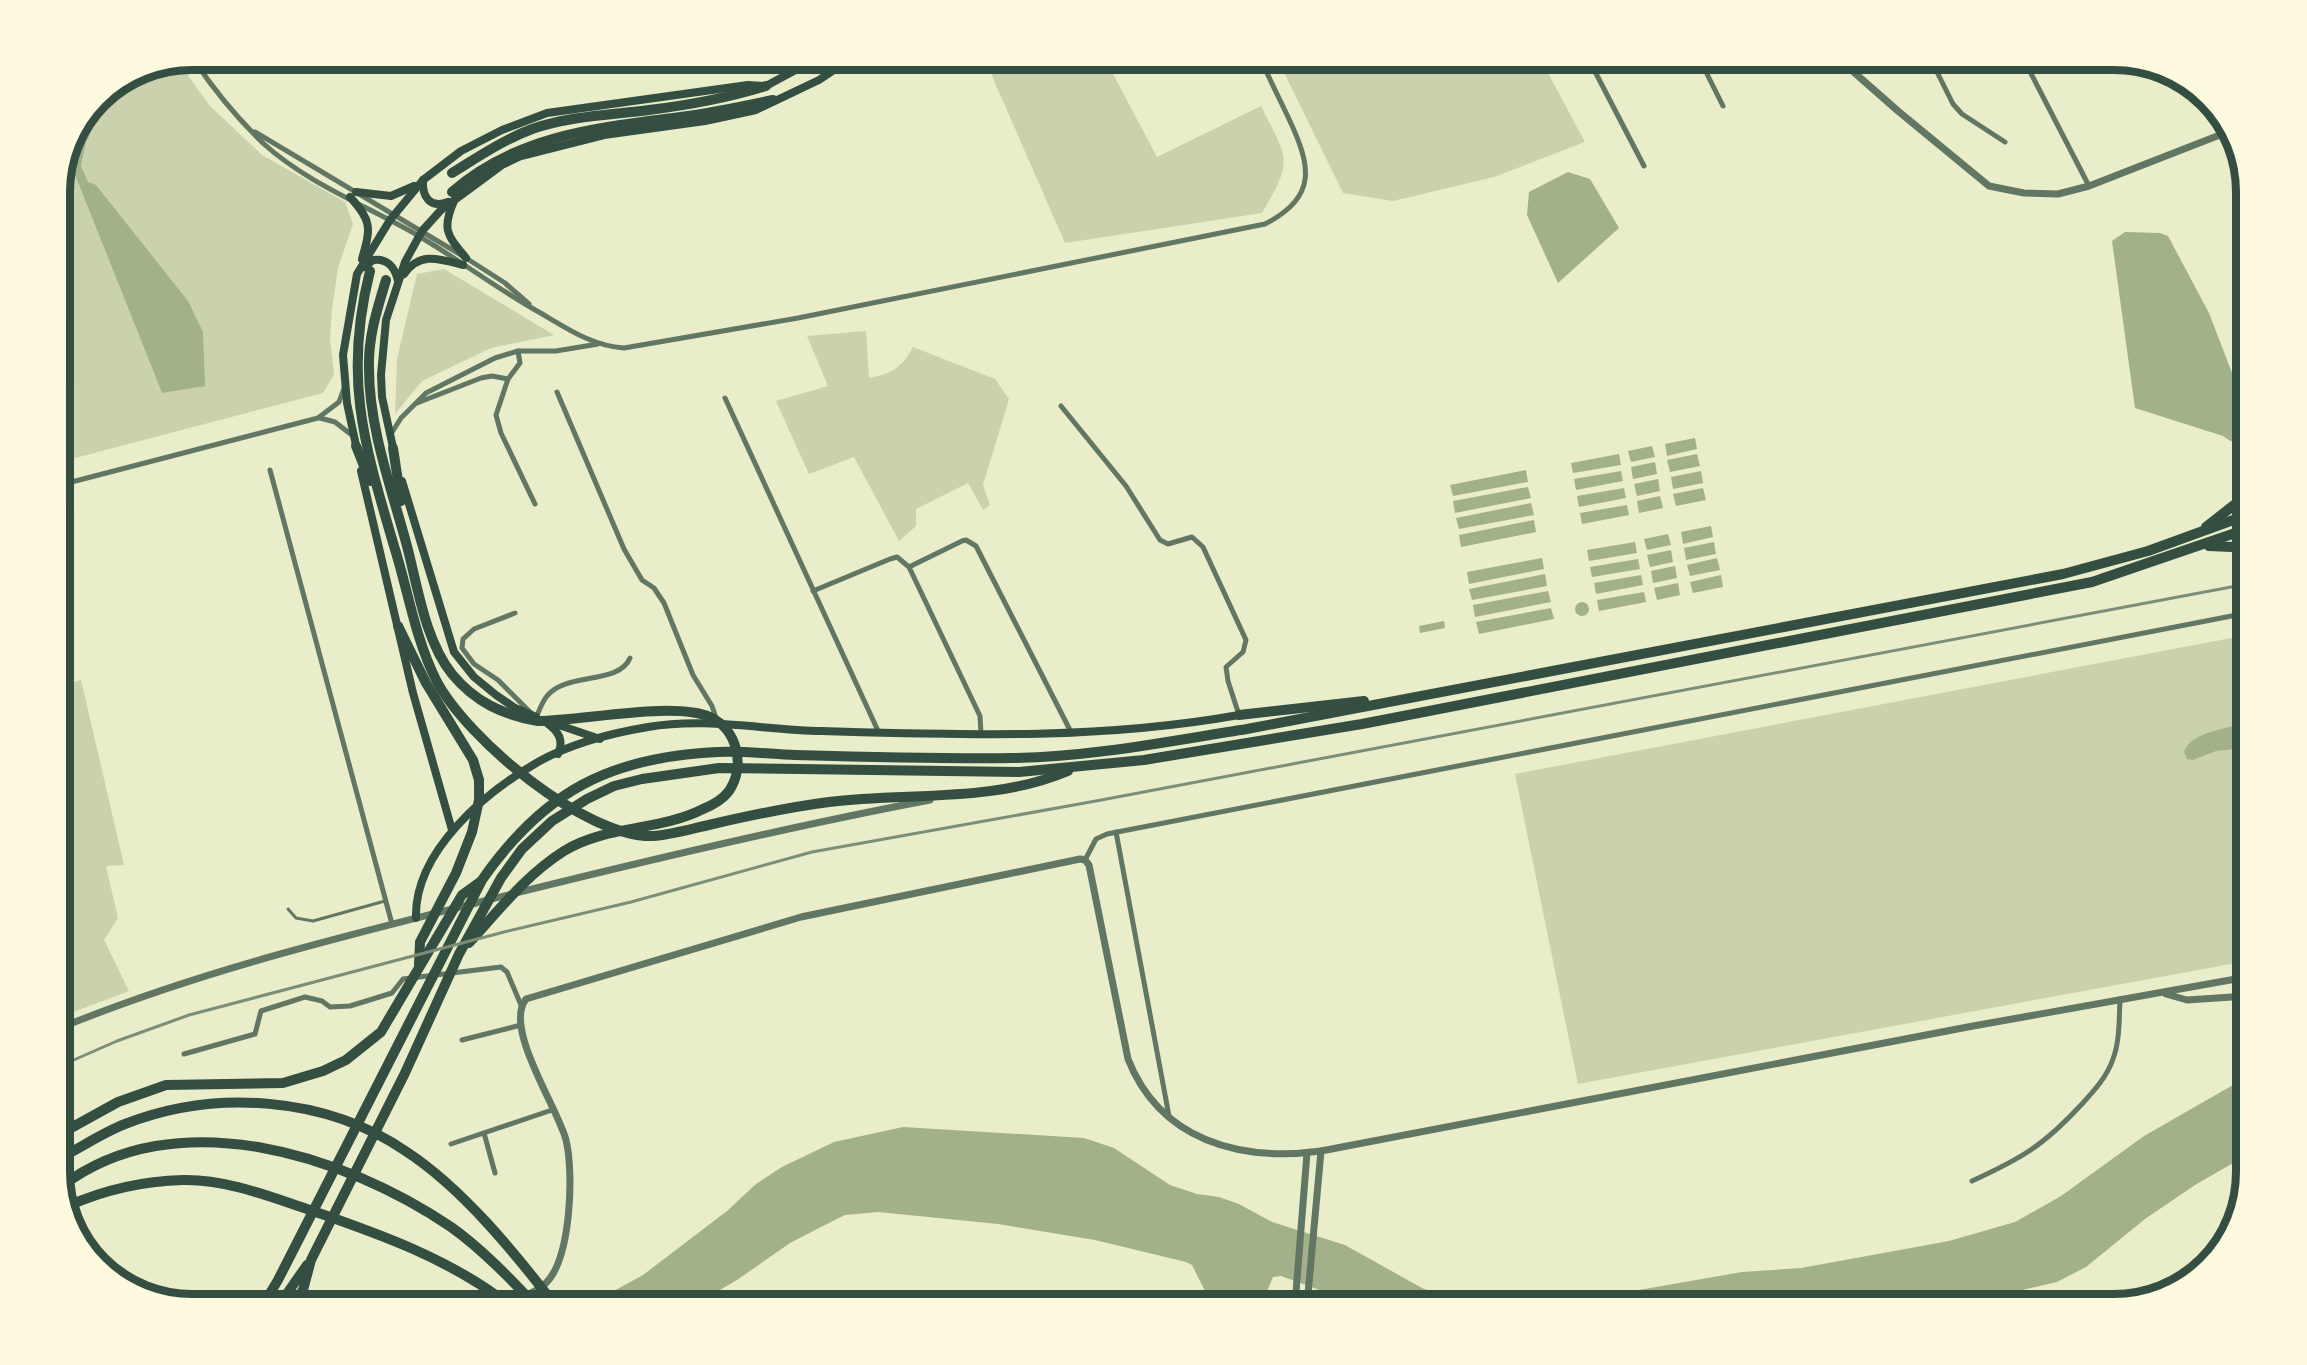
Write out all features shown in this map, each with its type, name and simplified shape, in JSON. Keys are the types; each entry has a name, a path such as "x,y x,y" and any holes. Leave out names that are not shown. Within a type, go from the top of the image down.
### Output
{"highway":[{"path":"452,173 495,146 542,126 586,116 714,99 766,86"},
{"path":"454,196 487,166 546,139 595,127 700,114 774,100"},
{"path":"370,271 362,303 357,343 358,402 369,456 419,639 437,682 475,734 539,785 588,819 605,827 652,836 802,806 865,799 952,796 1045,780 1076,767"},
{"path":"386,280 370,334 369,372 377,429 431,634 442,660 469,692 498,711 516,717 562,721 680,711 708,716 721,723 731,733 738,761 734,782 728,792 711,805 680,818 593,837 564,851 524,882 459,954"},
{"path":"355,441 401,569"},
{"path":"393,448 410,559"},
{"path":"2199,533 2236,504"},
{"path":"269,1294 482,880 506,846 542,810 581,785 611,772 644,762 718,752 1014,758 1074,754 1247,729 1893,604 2062,574 2109,563 2236,518"},
{"path":"287,1294 311,1260 405,1073 459,954 501,878 522,849 552,821 587,799 614,786 642,779 719,768 1019,772 1144,760 1362,724 2092,582 2236,533"},
{"path":"2203,545 2236,545"},
{"path":"398,626 414,662 473,760 479,780 479,800 472,832 456,873 420,942 419,964"},
{"path":"1239,715 1358,701 1401,700"},
{"path":"71,1127 118,1102 166,1085 265,1084 301,1079 346,1060 381,1032 419,964 437,940 462,895 482,880"},
{"path":"71,1152 125,1124 176,1108 234,1102 316,1111 368,1131 410,1153 444,1182 507,1247 546,1294"},
{"path":"71,1180 91,1166 147,1147 215,1142 248,1145 302,1157 391,1192 453,1229 524,1294"},
{"path":"75,1203 94,1194 142,1183 185,1180 222,1184 262,1193 379,1234 478,1282 493,1294"},
{"path":"300,1294 311,1260"}],"main road":[{"path":"353,195 391,196 402,193 461,151 502,130 547,113 748,85 766,86 794,71"},
{"path":"774,100 799,90 831,71"},
{"path":"423,180 423,194 428,201 441,205 454,196"},
{"path":"357,274 392,217 423,180"},
{"path":"353,195 365,213 369,235 357,274 345,333 345,384 355,441 413,693 452,830"},
{"path":"454,196 420,234 398,283 386,320 381,375 393,448 445,624 460,663 515,708 600,739"},
{"path":"454,196 447,220 447,232 465,262"},
{"path":"398,283 408,269 426,258 436,257 465,262"},
{"path":"357,274 369,262 385,261 394,269 398,283"},
{"path":"416,918 417,901 436,853 452,830 514,777 558,754 600,739 647,727 717,722 781,731 1072,735 1239,715"},
{"path":"540,719 559,734 561,746 558,754"}],"street":[{"path":"201,71 213,88 251,130 291,164 353,195 465,262 505,283 537,311 576,334 600,344 624,348 679,340 1265,224 1288,209 1305,185 1306,168 1303,149 1266,71"},
{"path":"1595,71 1644,166"},
{"path":"1706,71 1723,106"},
{"path":"1853,71 1989,186 2042,194 2058,194 2089,186 2221,134"},
{"path":"1937,71 1958,109 2005,142"},
{"path":"2030,71 2089,186"},
{"path":"251,130 353,195"},
{"path":"390,436 412,405 448,380 495,358 518,351 556,351 600,344"},
{"path":"518,351 520,363 518,369 508,379 497,408 497,422 535,504"},
{"path":"412,405 481,378 492,376 508,379"},
{"path":"71,482 318,418 339,402 345,384"},
{"path":"557,392 624,549 642,580 654,588 664,603 693,675 712,706 717,722"},
{"path":"725,398 879,733"},
{"path":"1061,406 1126,486 1160,540 1168,544 1192,537 1203,547 1246,640 1243,651 1226,667 1239,715"},
{"path":"318,418 335,422 355,441"},
{"path":"270,470 392,924"},
{"path":"909,567 962,541 966,540 976,546 1072,735"},
{"path":"813,591 897,557 909,567 980,716 981,734"},
{"path":"515,613 474,629 463,639 462,648 474,664 498,681 540,719 547,696 555,689 566,683 619,671 627,665 630,658"},
{"path":"1085,860 1096,839 1116,832 2236,615"},
{"path":"71,1024 104,1010 282,953 392,924 757,834 952,796"},
{"path":"1116,832 1169,1116"},
{"path":"527,1294 545,1284 561,1257 567,1233 566,1141 552,1110 521,1025 519,1016 521,1005 526,999 801,917 1085,860"},
{"path":"1085,860 1089,865 1128,1059 1145,1093 1169,1116 1201,1139 1232,1150 1307,1153 1321,1151 2120,999 2236,979"},
{"path":"184,1054 255,1034 261,1011 268,1007 305,997 322,1000 330,1007 350,1006 392,993 403,980 501,968 507,972 521,1005"},
{"path":"2164,993 2187,1000 2236,997"},
{"path":"1972,1181 2017,1160 2053,1136 2101,1082 2113,1061 2117,1043 2120,999"},
{"path":"462,1040 521,1025"},
{"path":"451,1144 552,1110"},
{"path":"484,1133 495,1173"},
{"path":"1308,1294 1321,1151"},
{"path":"1297,1294 1307,1153"}],"lane":[{"path":"288,909 296,918 313,921 385,901"}],"shaded area":[{"path":"185,71 210,106 262,155 345,202 353,224 338,268 332,310 330,338 334,375 323,393 71,459 71,185 73,170 162,393 81,166 87,138 84,138 101,112 125,91 154,77"},
{"path":"990,71 1119,71 1113,74 1157,157 1261,106 1282,149 1284,160 1279,181 1262,213 1065,243"},
{"path":"1283,71 1547,71 1585,142 1494,177 1393,201 1343,193"},
{"path":"84,138 87,138 81,166 88,182 96,185 188,301 203,332 205,386 162,393 73,170"},
{"path":"1568,172 1590,179 1619,228 1558,283 1527,215 1529,192"},
{"path":"2125,232 2160,233 2168,236 2209,313 2236,383 2236,442 2135,408 2112,241"},
{"path":"444,269 554,335 491,348 422,381 395,414 397,359 417,274"},
{"path":"866,331 869,378 895,369 905,360 913,347 995,379 1009,399 983,485 990,505 983,510 968,483 916,509 916,526 899,541 854,457 809,474 776,401 828,386 807,336"},
{"path":"1695,438 1697,449 1667,456 1665,444"},
{"path":"1652,446 1655,457 1631,462 1628,451"},
{"path":"1619,454 1621,465 1573,473 1571,463"},
{"path":"1697,454 1700,466 1670,472 1667,460"},
{"path":"1655,462 1657,474 1633,479 1631,467"},
{"path":"1526,470 1528,482 1453,496 1450,485"},
{"path":"1621,471 1623,481 1576,490 1574,479"},
{"path":"1701,471 1703,483 1673,489 1671,477"},
{"path":"1658,479 1660,491 1637,496 1634,484"},
{"path":"1528,487 1531,498 1455,513 1453,501"},
{"path":"1624,488 1626,498 1579,507 1577,496"},
{"path":"1703,488 1706,500 1676,506 1673,494"},
{"path":"1660,496 1663,508 1639,513 1637,501"},
{"path":"1531,503 1534,515 1459,529 1456,518"},
{"path":"1627,505 1629,515 1582,524 1580,513"},
{"path":"1534,520 1536,532 1461,547 1459,535"},
{"path":"1711,526 1713,537 1683,544 1681,532"},
{"path":"1668,534 1671,545 1647,550 1644,539"},
{"path":"1635,542 1637,553 1589,561 1587,550"},
{"path":"1714,542 1716,554 1686,560 1684,548"},
{"path":"1671,550 1673,562 1650,567 1647,555"},
{"path":"1542,558 1544,569 1469,584 1467,572"},
{"path":"1717,558 1720,570 1690,576 1687,565"},
{"path":"1638,559 1640,569 1592,577 1590,567"},
{"path":"1675,566 1677,578 1653,583 1651,571"},
{"path":"1545,574 1547,586 1472,600 1469,589"},
{"path":"1641,575 1643,585 1596,594 1594,583"},
{"path":"1721,575 1723,587 1693,593 1690,582"},
{"path":"1678,583 1680,595 1657,600 1654,588"},
{"path":"1548,591 1551,602 1475,617 1473,605"},
{"path":"1644,592 1646,602 1599,611 1597,600"},
{"path":"1582,602 1587,604 1589,609 1587,614 1582,616 1577,614 1575,609 1577,604"},
{"path":"1551,608 1554,619 1479,634 1476,622"},
{"path":"1444,621 1445,628 1420,633 1419,626"},
{"path":"2236,637 2236,963 1578,1084 1515,774"},
{"path":"81,680 124,865 106,866 118,918 104,940 129,991 71,1013 71,683"},
{"path":"2236,725 2236,749 2216,751 2193,760 2187,759 2184,752 2188,745 2202,735"},
{"path":"2236,1083 2236,1161 2195,1185 2145,1219 2086,1267 2057,1282 2005,1294 1616,1294 1742,1272 1801,1268 1949,1241 2015,1222 2061,1196 2144,1136"},
{"path":"903,1127 1084,1138 1114,1148 1170,1185 1197,1194 1219,1197 1239,1204 1272,1222 1345,1245 1437,1294 1329,1294 1281,1276 1273,1277 1268,1294 1206,1294 1192,1265 1186,1262 1095,1240 998,1224 878,1212 845,1215 790,1243 713,1294 608,1294 643,1275 727,1211 756,1184 782,1167 834,1142"}],"waterway":[{"path":"87,138 89,129"}],"railway":[{"path":"71,1061 117,1041 189,1015 504,932 631,902 812,852 1096,801 2236,586"}]}
